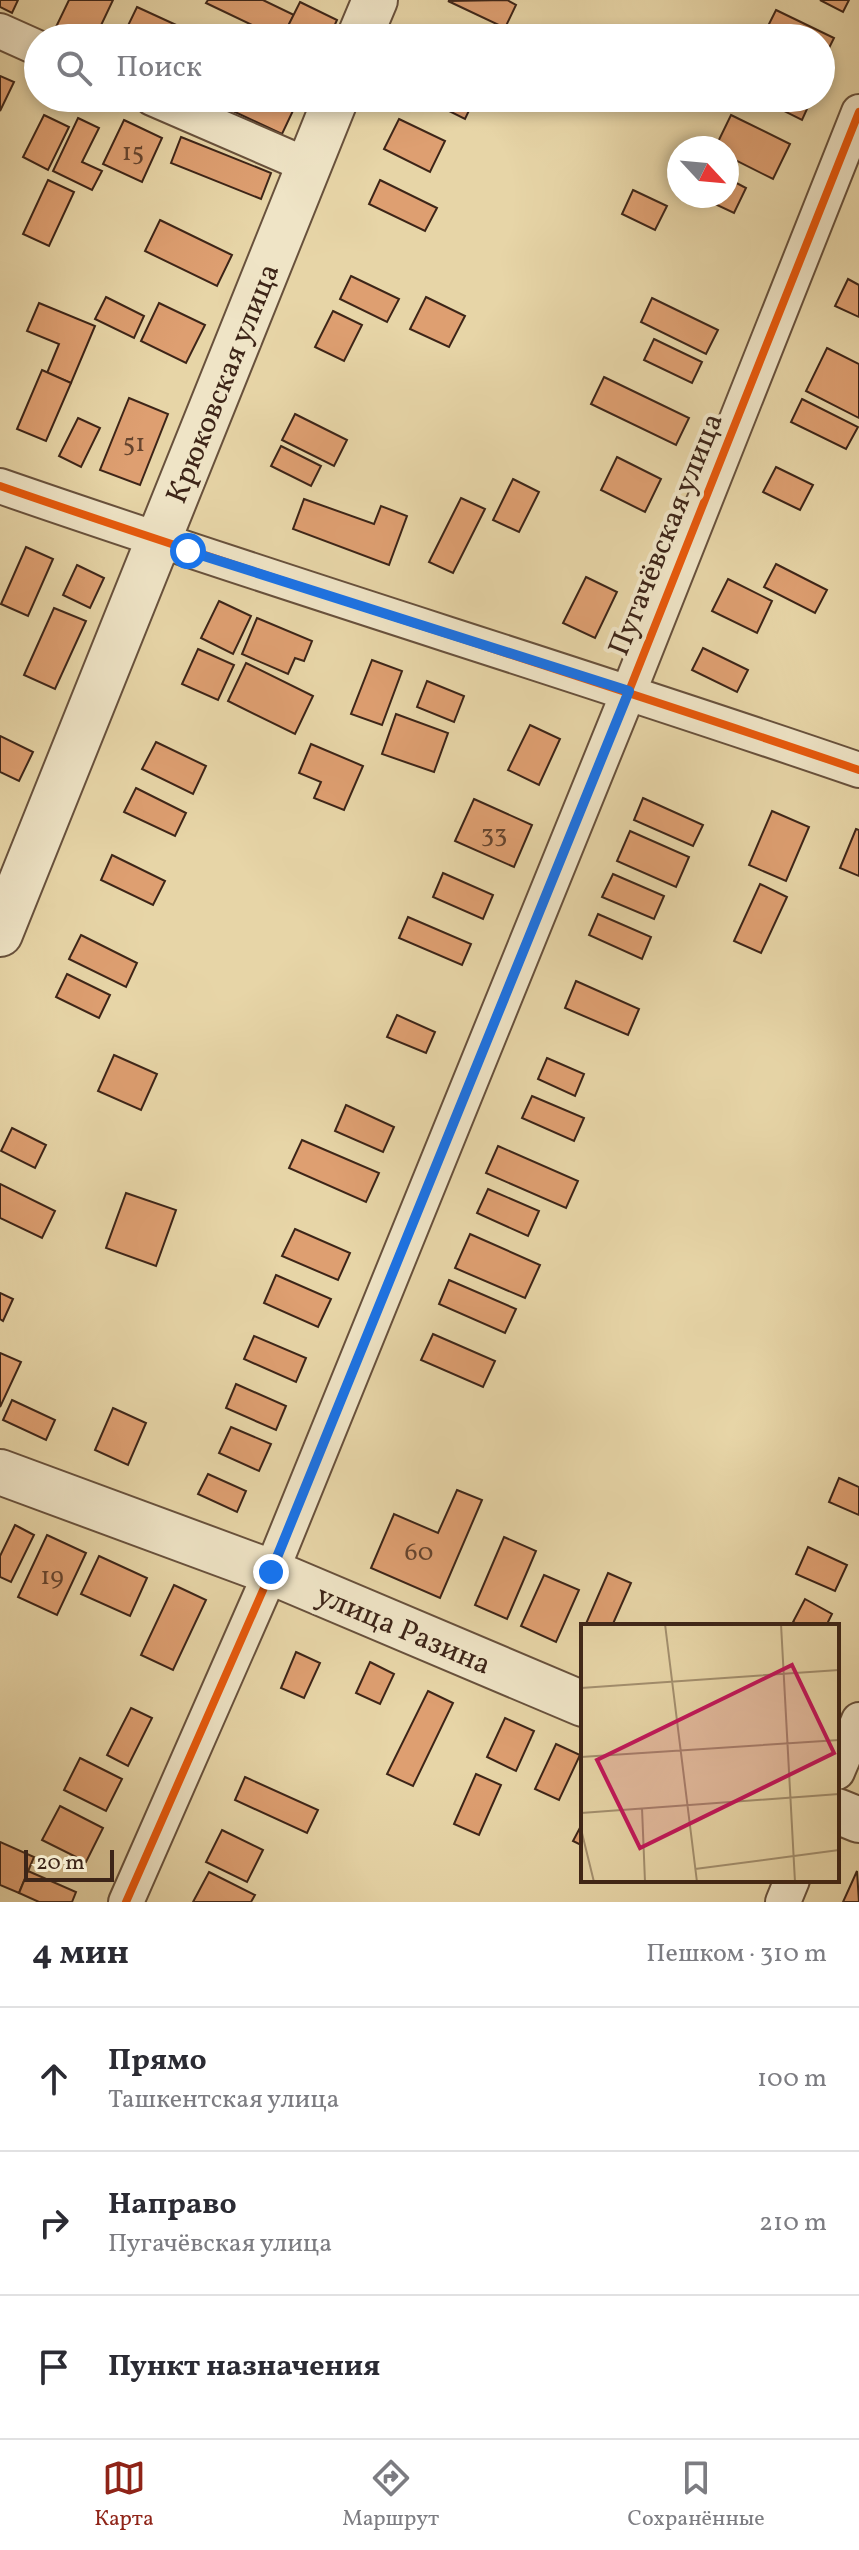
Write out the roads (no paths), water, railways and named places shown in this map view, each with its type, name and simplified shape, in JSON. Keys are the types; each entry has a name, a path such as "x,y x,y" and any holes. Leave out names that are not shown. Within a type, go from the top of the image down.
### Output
{"street":[{"path":"365,24 375,0"},
{"path":"0,31 24,42"},
{"path":"184,112 309,166"},
{"name":"Крюковская улица","path":"0,934 330,112"},
{"name":"Пугачёвская улица","path":"126,1902 271,1572 629,691 859,112"},
{"path":"0,486 158,541 629,691 859,770"},
{"name":"улица Разина","path":"0,1472 271,1572 581,1703"},
{"path":"839,1767 859,1720"},
{"path":"839,1812 859,1820"},
{"path":"783,1902 791,1882"}]}
